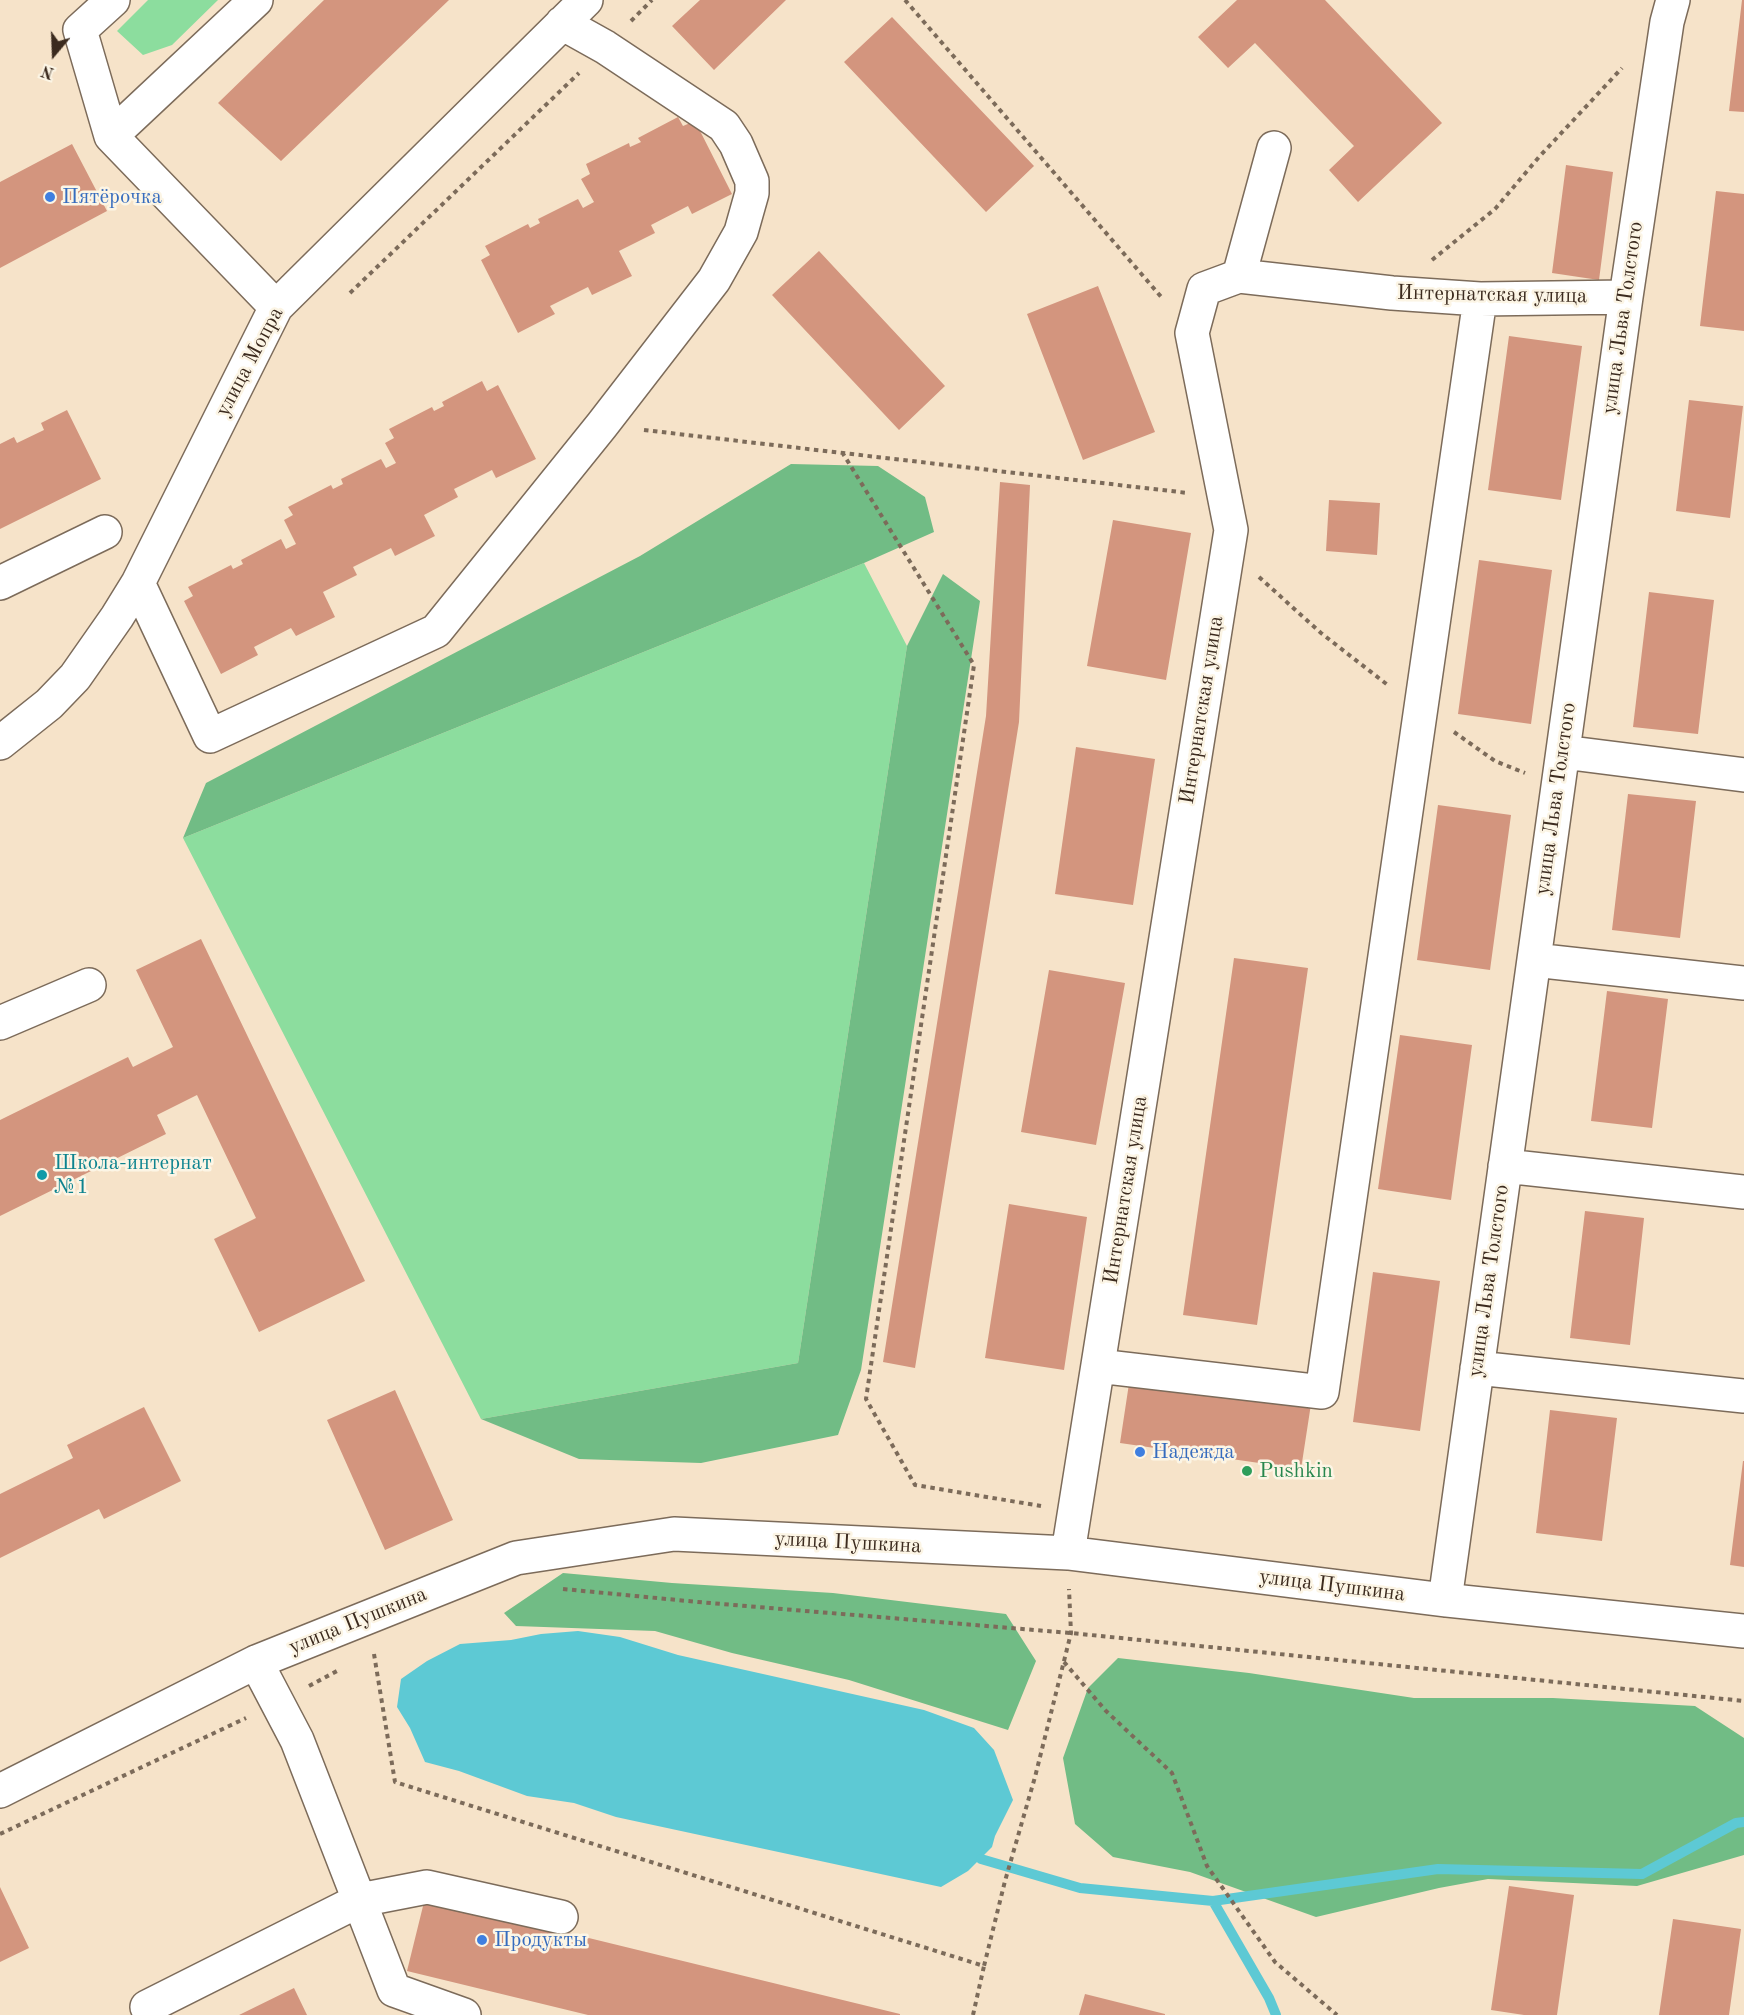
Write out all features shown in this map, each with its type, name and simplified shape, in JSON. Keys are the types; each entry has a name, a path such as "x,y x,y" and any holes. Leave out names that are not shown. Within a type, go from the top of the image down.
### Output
{"street":[{"path":"113,0 80,30 111,136 276,307"},
{"path":"111,136 256,0"},
{"name":"улица Мопра","path":"0,743 49,704 75,677 99,646 138,584 276,307 586,0"},
{"name":"улица Льва Толстого","path":"1445,1599 1626,297 1667,22 1673,0"},
{"path":"138,584 210,736 436,631 602,425 714,280 741,232 752,193 752,181 744,161 724,126 605,47 562,23"},
{"path":"1239,276 1274,148"},
{"name":"Интернатская улица","path":"1068,1553 1231,530 1192,333 1204,289 1239,276 1480,299 1626,297"},
{"path":"1098,1366 1322,1392 1480,299"},
{"path":"0,583 105,532"},
{"path":"1563,752 1744,775"},
{"path":"1533,960 1744,983"},
{"path":"0,1023 89,985"},
{"path":"1505,1166 1744,1192"},
{"path":"1477,1368 1744,1396"},
{"name":"улица Пушкина","path":"0,1791 256,1662 516,1558 674,1534 1068,1553 1445,1599 1744,1631"},
{"path":"256,1662 297,1740 394,1990 464,2015"},
{"path":"151,2015 147,2007 360,1900 427,1887 561,1917"}],"path":[{"path":"350,293 652,0"},
{"path":"905,0 1192,333"},
{"path":"1392,292 1495,209 1539,157 1624,66"},
{"path":"602,425 1186,491 1231,530 1259,577 1329,640 1370,673 1496,761 1558,785"},
{"path":"843,452 974,665 866,1399 915,1485 1075,1511"},
{"path":"974,2015 1005,1881 1071,1633 1068,1553"},
{"path":"558,1588 1071,1633 1744,1701"},
{"path":"364,1656 373,1650 395,1782 984,1966"},
{"path":"1064,1662 1106,1711 1172,1773 1207,1866 1275,1962 1337,2015"},
{"path":"0,1834 279,1703 345,1666"}],"green space":[{"path":"148,0 218,0 172,45 143,55 117,31"},
{"path":"791,464 878,466 925,497 934,532 864,563 183,838 206,783 640,556"},
{"path":"864,563 907,646 798,1363 481,1419 183,838"},
{"path":"943,574 980,601 861,1370 838,1435 701,1463 579,1459 481,1419 798,1363 907,646"},
{"path":"563,1573 672,1583 833,1593 1006,1614 1036,1661 1008,1730 849,1680 732,1653 655,1631 516,1626 504,1613"},
{"path":"1118,1658 1249,1673 1414,1698 1553,1698 1695,1706 1744,1738 1744,1855 1637,1886 1488,1879 1316,1917 1190,1872 1113,1857 1075,1824 1063,1758 1088,1688"}],"water":[{"path":"578,1631 620,1637 678,1655 924,1710 974,1728 994,1750 1013,1800 992,1847 968,1871 941,1887 616,1817 574,1803 527,1796 459,1771 425,1762 410,1728 397,1707 401,1679 427,1661 460,1644"}],"building":[{"path":"324,0 449,0 281,161 218,103"},
{"path":"700,0 786,0 714,70 672,26"},
{"path":"1237,0 1325,0 1442,123 1358,202 1329,170 1354,146 1255,43 1228,68 1198,37"},
{"path":"1742,0 1744,0 1744,112 1729,111"},
{"path":"892,17 1034,166 986,212 844,62"},
{"path":"678,117 683,126 695,121 732,194 692,214 688,206 651,225 655,233 619,251 632,276 592,295 588,287 550,306 555,314 518,333 481,260 490,255 485,246 528,224 530,228 540,223 538,219 578,199 583,208 594,202 581,179 590,174 586,164 629,143 630,147 641,142 638,138"},
{"name":"Пятёрочка","path":"72,144 107,211 0,268 0,182"},
{"path":"1566,165 1613,172 1599,280 1552,273"},
{"path":"1716,191 1744,194 1744,331 1700,326"},
{"path":"819,251 945,386 899,430 772,295"},
{"path":"1098,286 1155,432 1083,460 1027,314"},
{"path":"1509,336 1582,346 1561,500 1488,490"},
{"path":"482,381 487,391 498,385 536,459 496,478 492,470 454,489 458,497 424,515 435,536 395,556 391,548 353,567 357,575 323,592 335,617 296,636 291,628 254,647 258,655 221,674 184,601 193,596 188,587 231,565 233,569 243,564 241,560 281,539 286,549 296,544 284,520 293,515 288,507 331,485 333,489 343,484 341,479 381,459 386,468 396,463 385,443 394,438 389,429 432,407 434,411 444,406 442,402"},
{"path":"1689,400 1743,406 1730,518 1676,511"},
{"path":"67,410 101,479 0,529 0,444 14,437 17,443 44,430 41,423"},
{"path":"1000,482 1030,485 1019,722 915,1368 883,1362 986,716"},
{"path":"1329,500 1380,503 1377,555 1326,551"},
{"path":"1113,520 1191,533 1166,680 1087,666"},
{"path":"1479,560 1552,570 1531,724 1458,714"},
{"path":"1649,592 1714,600 1698,734 1633,727"},
{"path":"1076,747 1155,759 1133,905 1055,894"},
{"path":"1628,794 1696,801 1680,938 1612,930"},
{"path":"1438,805 1511,815 1490,970 1417,960"},
{"name":"Школа-интернат №1","path":"201,939 365,1281 259,1332 214,1239 256,1218 197,1095 157,1115 166,1134 0,1216 0,1120 128,1057 133,1067 173,1047 136,970"},
{"path":"1234,958 1308,968 1257,1325 1183,1315"},
{"path":"1049,970 1125,983 1096,1145 1021,1132"},
{"path":"1607,991 1668,999 1652,1128 1591,1121"},
{"path":"1400,1035 1472,1045 1451,1200 1378,1189"},
{"path":"1009,1204 1087,1217 1064,1370 985,1358"},
{"path":"1585,1211 1644,1218 1630,1345 1570,1338"},
{"path":"1373,1272 1440,1281 1420,1431 1353,1422"},
{"path":"1130,1377 1311,1404 1301,1469 1120,1443"},
{"path":"395,1390 453,1520 385,1550 327,1420"},
{"path":"144,1407 181,1481 104,1519 99,1509 0,1558 0,1494 73,1458 67,1445"},
{"path":"1550,1410 1617,1418 1602,1541 1536,1533"},
{"path":"1744,1461 1744,1567 1730,1565"},
{"path":"1509,1886 1574,1895 1557,2015 1524,2015 1491,2010"},
{"path":"0,1887 29,1948 0,1962"},
{"path":"425,1898 900,2015 588,2015 407,1971"},
{"path":"1673,1919 1741,1929 1729,2015 1659,2015"},
{"path":"294,1988 307,2015 239,2015"},
{"path":"1085,1994 1165,2014 1165,2015 1079,2015"}],"waterway":[{"path":"981,1859 1080,1888 1213,1901 1438,1869 1642,1874 1736,1823 1744,1822"},
{"path":"1213,1901 1269,1998 1276,2015"}],"place":[{"name":"Пятёрочка","path":"50,197"},
{"name":"Школа-интернат №1","path":"42,1175"},
{"name":"Надежда","path":"1140,1452"},
{"name":"Pushkin","path":"1247,1471"},
{"name":"Продукты","path":"482,1940"}]}
